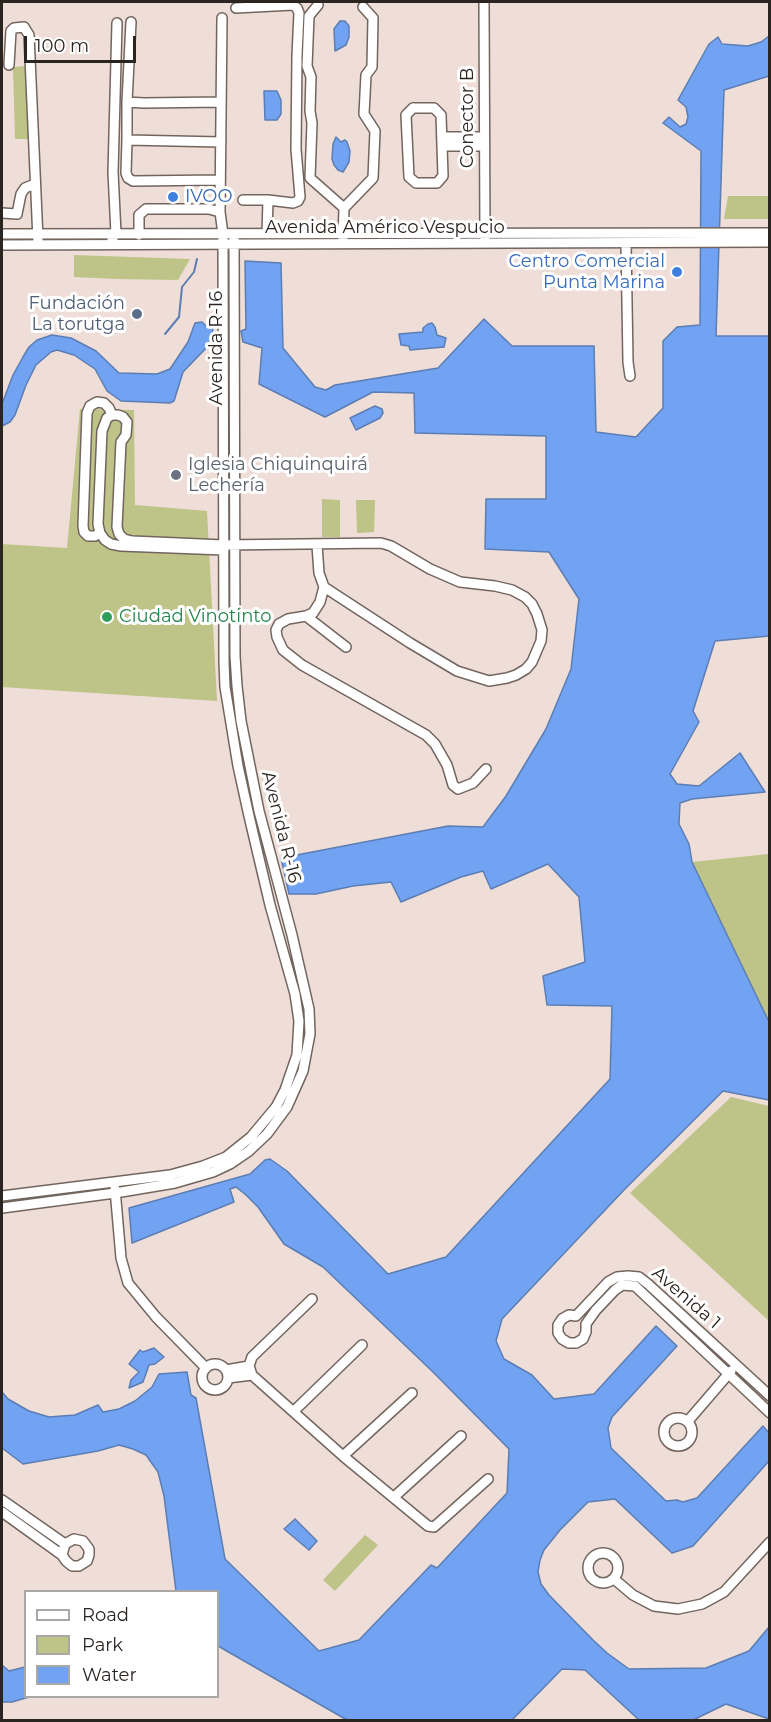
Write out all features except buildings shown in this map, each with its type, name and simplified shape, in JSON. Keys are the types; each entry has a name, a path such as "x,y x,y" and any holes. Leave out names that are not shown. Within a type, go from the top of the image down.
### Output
{"street":[{"name":"Conector B","path":"484,2 485,239"},
{"path":"236,8 293,5 299,14 296,149 300,197 293,203 243,200"},
{"path":"318,5 309,16 307,66 310,77 312,123 309,178 344,208"},
{"path":"343,245 344,208 373,178 375,131 364,114 366,75 372,67 373,18 363,7"},
{"name":"Avenida R-16","path":"2,1196 176,1183 213,1172 230,1164 249,1151 267,1134 287,1107 297,1087 310,1034 309,1009 259,811 241,721 235,656 223,494 223,234 220,212 222,18"},
{"path":"131,22 127,102 126,173 128,178 133,181 220,180"},
{"path":"107,245 116,234 113,172 117,23"},
{"path":"9,65 11,31 14,28 24,27 29,35 39,246"},
{"path":"127,102 144,104 221,102"},
{"path":"413,108 435,108 441,115 442,142 443,176 437,183 416,183 409,177 406,115 413,108"},
{"path":"127,140 220,142"},
{"path":"442,142 484,142"},
{"path":"2,213 18,214 21,194 25,188 35,184"},
{"path":"267,234 268,200"},
{"path":"139,235 139,215 146,209 209,209 220,212"},
{"name":"Avenida Américo Vespucio","path":"2,245 343,245 485,239 727,237 770,233"},
{"name":"Avenida Américo Vespucio","path":"2,234 344,234 626,243 691,237"},
{"name":"Avenida R-16","path":"2,1208 115,1188 203,1166 226,1157 251,1137 276,1107 292,1074 297,1054 298,1011 288,966 267,894 238,766 230,724 224,662 227,546 234,494 234,234"},
{"name":"Avenida Américo Vespucio","path":"727,237 770,242"},
{"path":"626,243 630,375"},
{"path":"100,533 88,536 83,526 87,413 90,406 97,402 104,403 112,415"},
{"path":"227,546 132,542 119,534 117,527 122,442 127,422 118,415 107,418 102,432 98,524 100,533 111,544 121,546 227,546 381,543 460,582 495,586 512,590 525,597 537,614 542,630 541,641 532,662 526,669 516,675 489,681 457,671 324,588"},
{"path":"223,494 234,494"},
{"path":"317,545 319,573 324,588 313,613 288,619 279,624 276,637 283,650 302,665 426,735 435,744 447,765 453,785 458,789 473,783 486,769"},
{"path":"306,616 346,647"},
{"path":"298,1011 309,1009"},
{"path":"115,1188 121,1258 128,1283 156,1317 206,1368"},
{"name":"Avenida 1","path":"770,1396 639,1277 617,1277 608,1282 576,1316 569,1315 558,1325 558,1333 562,1339 569,1343 576,1343 583,1339 586,1324 596,1310 615,1290 622,1285 635,1286 770,1413"},
{"path":"251,1370 252,1357 312,1299"},
{"path":"576,1316 586,1324"},
{"path":"681,1329 689,1321"},
{"path":"294,1411 362,1345"},
{"path":"219,1364 227,1374 226,1384 221,1388 210,1389 205,1385 202,1373 206,1368 219,1364"},
{"path":"688,1421 737,1365"},
{"path":"227,1374 251,1370"},
{"path":"251,1370 343,1456 428,1526 434,1527 488,1479"},
{"path":"343,1456 412,1393"},
{"path":"394,1497 461,1436"},
{"path":"2,1500 64,1544"},
{"path":"2,1512 62,1554 72,1566 79,1566 87,1561 90,1555 89,1549 83,1541 74,1539 64,1544"},
{"path":"614,1579 633,1595 654,1606 678,1609 702,1604 724,1592 770,1542"},
{"path":"62,1554 64,1544"}],"green space":[{"path":"28,66 30,139 15,139 13,67"},
{"path":"728,196 769,196 769,219 724,219"},
{"path":"74,255 190,259 178,280 117,279 74,277"},
{"name":"Ciudad Vinotinto","path":"80,409 134,410 135,505 207,511 217,701 2,687 2,544 67,548"},
{"path":"322,499 340,500 340,537 322,537"},
{"path":"356,500 375,500 374,532 357,533"},
{"path":"769,854 769,1022 692,862"},
{"path":"731,1097 769,1106 769,1321 630,1193"},
{"path":"365,1535 378,1545 335,1591 323,1580"}],"water":[{"path":"340,21 345,21 349,26 349,37 346,45 335,51 334,29"},
{"path":"769,36 769,76 724,90 716,336 769,336 769,636 715,641 693,711 699,722 670,774 677,784 699,786 740,753 765,792 692,799 680,803 679,824 689,844 692,862 769,1022 769,1100 723,1091 624,1190 502,1319 496,1341 504,1359 532,1375 554,1399 594,1394 656,1326 677,1346 612,1417 608,1428 611,1448 666,1501 683,1502 697,1498 763,1426 769,1433 769,1461 693,1546 672,1553 615,1499 588,1502 544,1550 538,1572 541,1584 549,1595 607,1653 629,1669 706,1668 749,1651 769,1627 769,1719 726,1704 695,1720 639,1720 585,1670 562,1669 512,1720 347,1720 219,1647 219,1590 176,1590 164,1496 158,1472 146,1455 119,1445 98,1451 23,1464 2,1448 2,1392 8,1399 29,1411 49,1417 75,1415 98,1405 103,1412 119,1409 135,1401 152,1387 159,1374 187,1372 191,1395 196,1398 225,1559 319,1651 359,1640 431,1565 437,1568 507,1493 509,1449 433,1372 323,1267 284,1244 258,1207 236,1187 230,1189 234,1202 132,1243 129,1208 250,1174 265,1160 270,1159 287,1171 388,1274 446,1257 610,1079 612,1006 547,1005 543,976 585,962 579,897 548,864 491,889 483,871 461,877 401,902 391,882 353,886 316,894 289,894 281,858 448,826 483,827 506,796 546,729 571,669 579,599 549,552 485,549 486,499 546,499 546,436 415,433 414,393 373,392 325,417 259,384 262,348 243,342 241,331 246,329 245,261 281,263 283,348 315,387 326,390 335,385 438,368 484,319 512,346 594,346 596,432 636,437 663,408 663,341 677,327 700,325 701,151 663,123 669,117 680,127 686,124 688,117 686,107 678,100 709,44 718,37 722,44 748,46 761,42"},
{"path":"264,91 277,91 281,100 281,114 277,120 265,120"},
{"path":"336,137 341,142 345,140 347,142 350,151 349,162 343,172 338,170 332,159"},
{"path":"202,322 207,327 213,327 212,342 183,372 174,401 170,403 121,401 107,391 95,369 74,355 57,350 51,352 36,365 15,415 10,422 2,426 2,404 13,375 29,347 37,340 52,335 71,338 96,351 119,373 157,374 170,369 188,342 195,323"},
{"path":"432,323 437,335 446,338 444,347 410,350 409,346 401,345 399,334 423,332 423,328"},
{"path":"375,406 382,409 383,413 380,418 356,430 350,418"},
{"path":"154,1348 164,1357 155,1364 149,1365 143,1382 129,1388 131,1380 139,1372 129,1364 140,1350 143,1352"},
{"path":"295,1519 317,1541 309,1550 284,1529"},
{"path":"2,1665 9,1671 24,1667 26,1698 2,1702"}],"waterway":[{"path":"165,334 179,317 182,287 194,272 197,259"}],"place":[{"name":"IVOO","path":"173,197"},
{"name":"Centro Comercial Punta Marina","path":"677,272"},
{"name":"Fundación La torutga","path":"137,314"},
{"name":"Iglesia Chiquinquirá Lechería","path":"176,475"},
{"name":"Ciudad Vinotinto","path":"107,617"}]}
